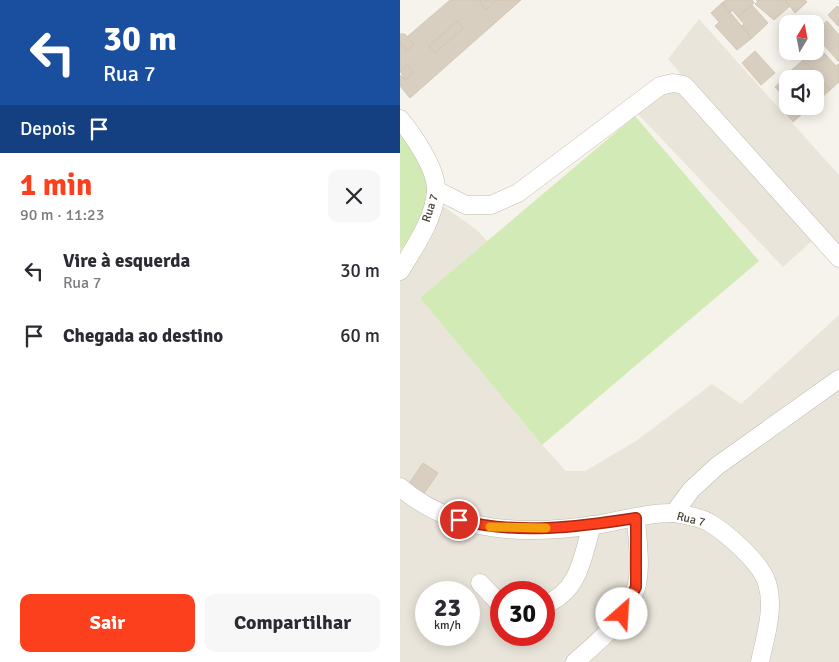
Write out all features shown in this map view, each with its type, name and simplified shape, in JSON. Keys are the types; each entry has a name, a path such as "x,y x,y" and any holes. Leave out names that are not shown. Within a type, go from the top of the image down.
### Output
{"street":[{"path":"436,190 466,205 491,205 518,193 660,86 673,83 684,86 839,258"},
{"name":"Rua 7","path":"400,119 416,138 428,164 436,190 430,213 400,271"},
{"path":"674,513 691,490 717,466 839,379"},
{"name":"Rua 7","path":"400,487 410,496 446,517 486,527 529,529 592,525 674,513 709,522 750,556 767,582 770,612 760,662"},
{"path":"575,662 591,649 622,614 636,587 636,518"},
{"path":"555,600 571,587 576,577 592,525"},
{"path":"480,583 490,593"}],"shaded area":[{"path":"699,19 779,108 779,115 785,115 839,175 839,251 822,232 783,267 638,114 680,73 668,59"},
{"path":"440,204 477,230 488,242 420,298 536,438 566,471 585,471 636,441 712,384 741,404 839,315 839,662 400,662 400,247 412,251"}],"green space":[{"path":"635,116 759,261 542,445 420,298"},
{"path":"400,127 436,190 412,251 400,247"}],"building":[{"path":"450,0 482,0 480,2 486,10 497,0 521,0 410,98 400,86 400,75 405,80 414,72 407,65 400,71 400,34 407,37","holes":["458,21 463,28 435,53 429,46"]},
{"path":"482,0 497,0 486,10 480,2"},
{"path":"726,0 752,0 754,3 738,17 732,10 730,13 722,3"},
{"path":"756,0 785,0 790,6 774,20 755,4 758,2"},
{"path":"785,0 805,0 807,2 795,13"},
{"path":"722,3 752,38 737,50 715,26 719,22 711,13"},
{"path":"752,5 768,23 752,38 742,26 744,24 738,17"},
{"path":"837,6 839,8 839,27 828,15"},
{"path":"458,21 463,28 435,53 429,46"},
{"path":"827,21 839,35 839,62 824,45 824,24"},
{"path":"400,34 405,34 414,45 408,51 400,42"},
{"path":"755,51 775,73 761,85 742,63"},
{"path":"824,53 836,66 839,64 839,82 830,90 824,83 824,70 812,70 803,60 824,60"},
{"path":"803,60 812,70 792,70"},
{"path":"407,65 414,72 405,80 400,71"},
{"path":"824,83 830,90 824,95"},
{"path":"787,115 801,115 793,122"},
{"path":"423,463 438,473 423,495 408,485"}],"slow traffic":[{"path":"490,527 546,528"}],"route":[{"path":"459,520 486,527 529,529 592,525 636,518 638,561 636,587 622,614"}]}
